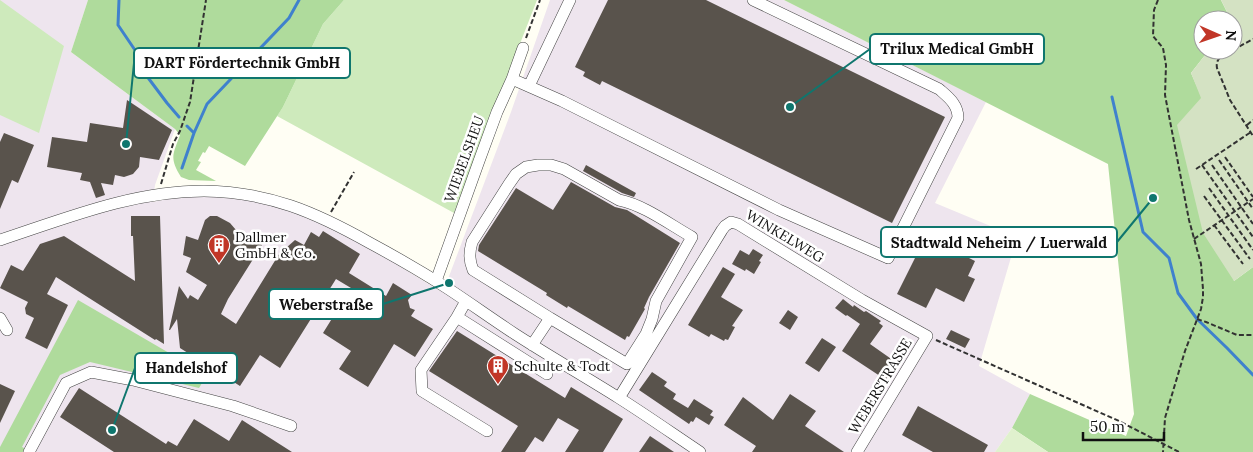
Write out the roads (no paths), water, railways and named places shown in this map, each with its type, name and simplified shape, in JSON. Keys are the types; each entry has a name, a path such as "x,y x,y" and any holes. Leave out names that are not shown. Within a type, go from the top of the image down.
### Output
{"street":[{"path":"529,86 570,0"},
{"path":"512,79 562,101 779,210 888,258 958,118 958,111 953,101 939,89 753,0"},
{"name":"WIEBELSHEU","path":"436,281 494,120 523,48"},
{"path":"551,165 564,169 619,200 639,207 692,237 656,302 646,334 627,364 550,318 473,270 470,261 472,242 516,174 526,167 551,165"},
{"path":"0,240 111,204 160,194 204,191 247,194 295,206 327,220 384,250 436,281 532,345 619,398 700,452"},
{"name":"WINKELWEG","path":"619,398 722,230 731,222 738,224 862,300 927,336"},
{"path":"466,301 421,370 422,391 487,432"},
{"path":"457,317 547,374"},
{"path":"0,318 7,330"},
{"path":"532,345 550,318"},
{"name":"WEBERSTRASSE","path":"857,452 927,336"},
{"path":"29,452 66,383 91,372 133,380 233,406 291,426"}],"waterway":[{"path":"119,0 118,25 141,59 146,75 179,117"},
{"path":"182,168 194,133 207,104 289,18 299,0"},
{"path":"1112,97 1143,232 1169,258 1178,293 1197,319 1253,375"},
{"path":"187,126 194,133"}],"place":[{"name":"Trilux Medical GmbH","path":"790,107"},
{"name":"DART Fördertechnik GmbH","path":"126,144"},
{"name":"Stadtwald Neheim / Luerwald","path":"1153,198"},
{"name":"Dallmer GmbH & Co.","path":"219,264"},
{"name":"Weberstraße","path":"449,283"},
{"name":"Schulte & Todt","path":"498,385"},
{"name":"Handelshof","path":"112,430"}]}
